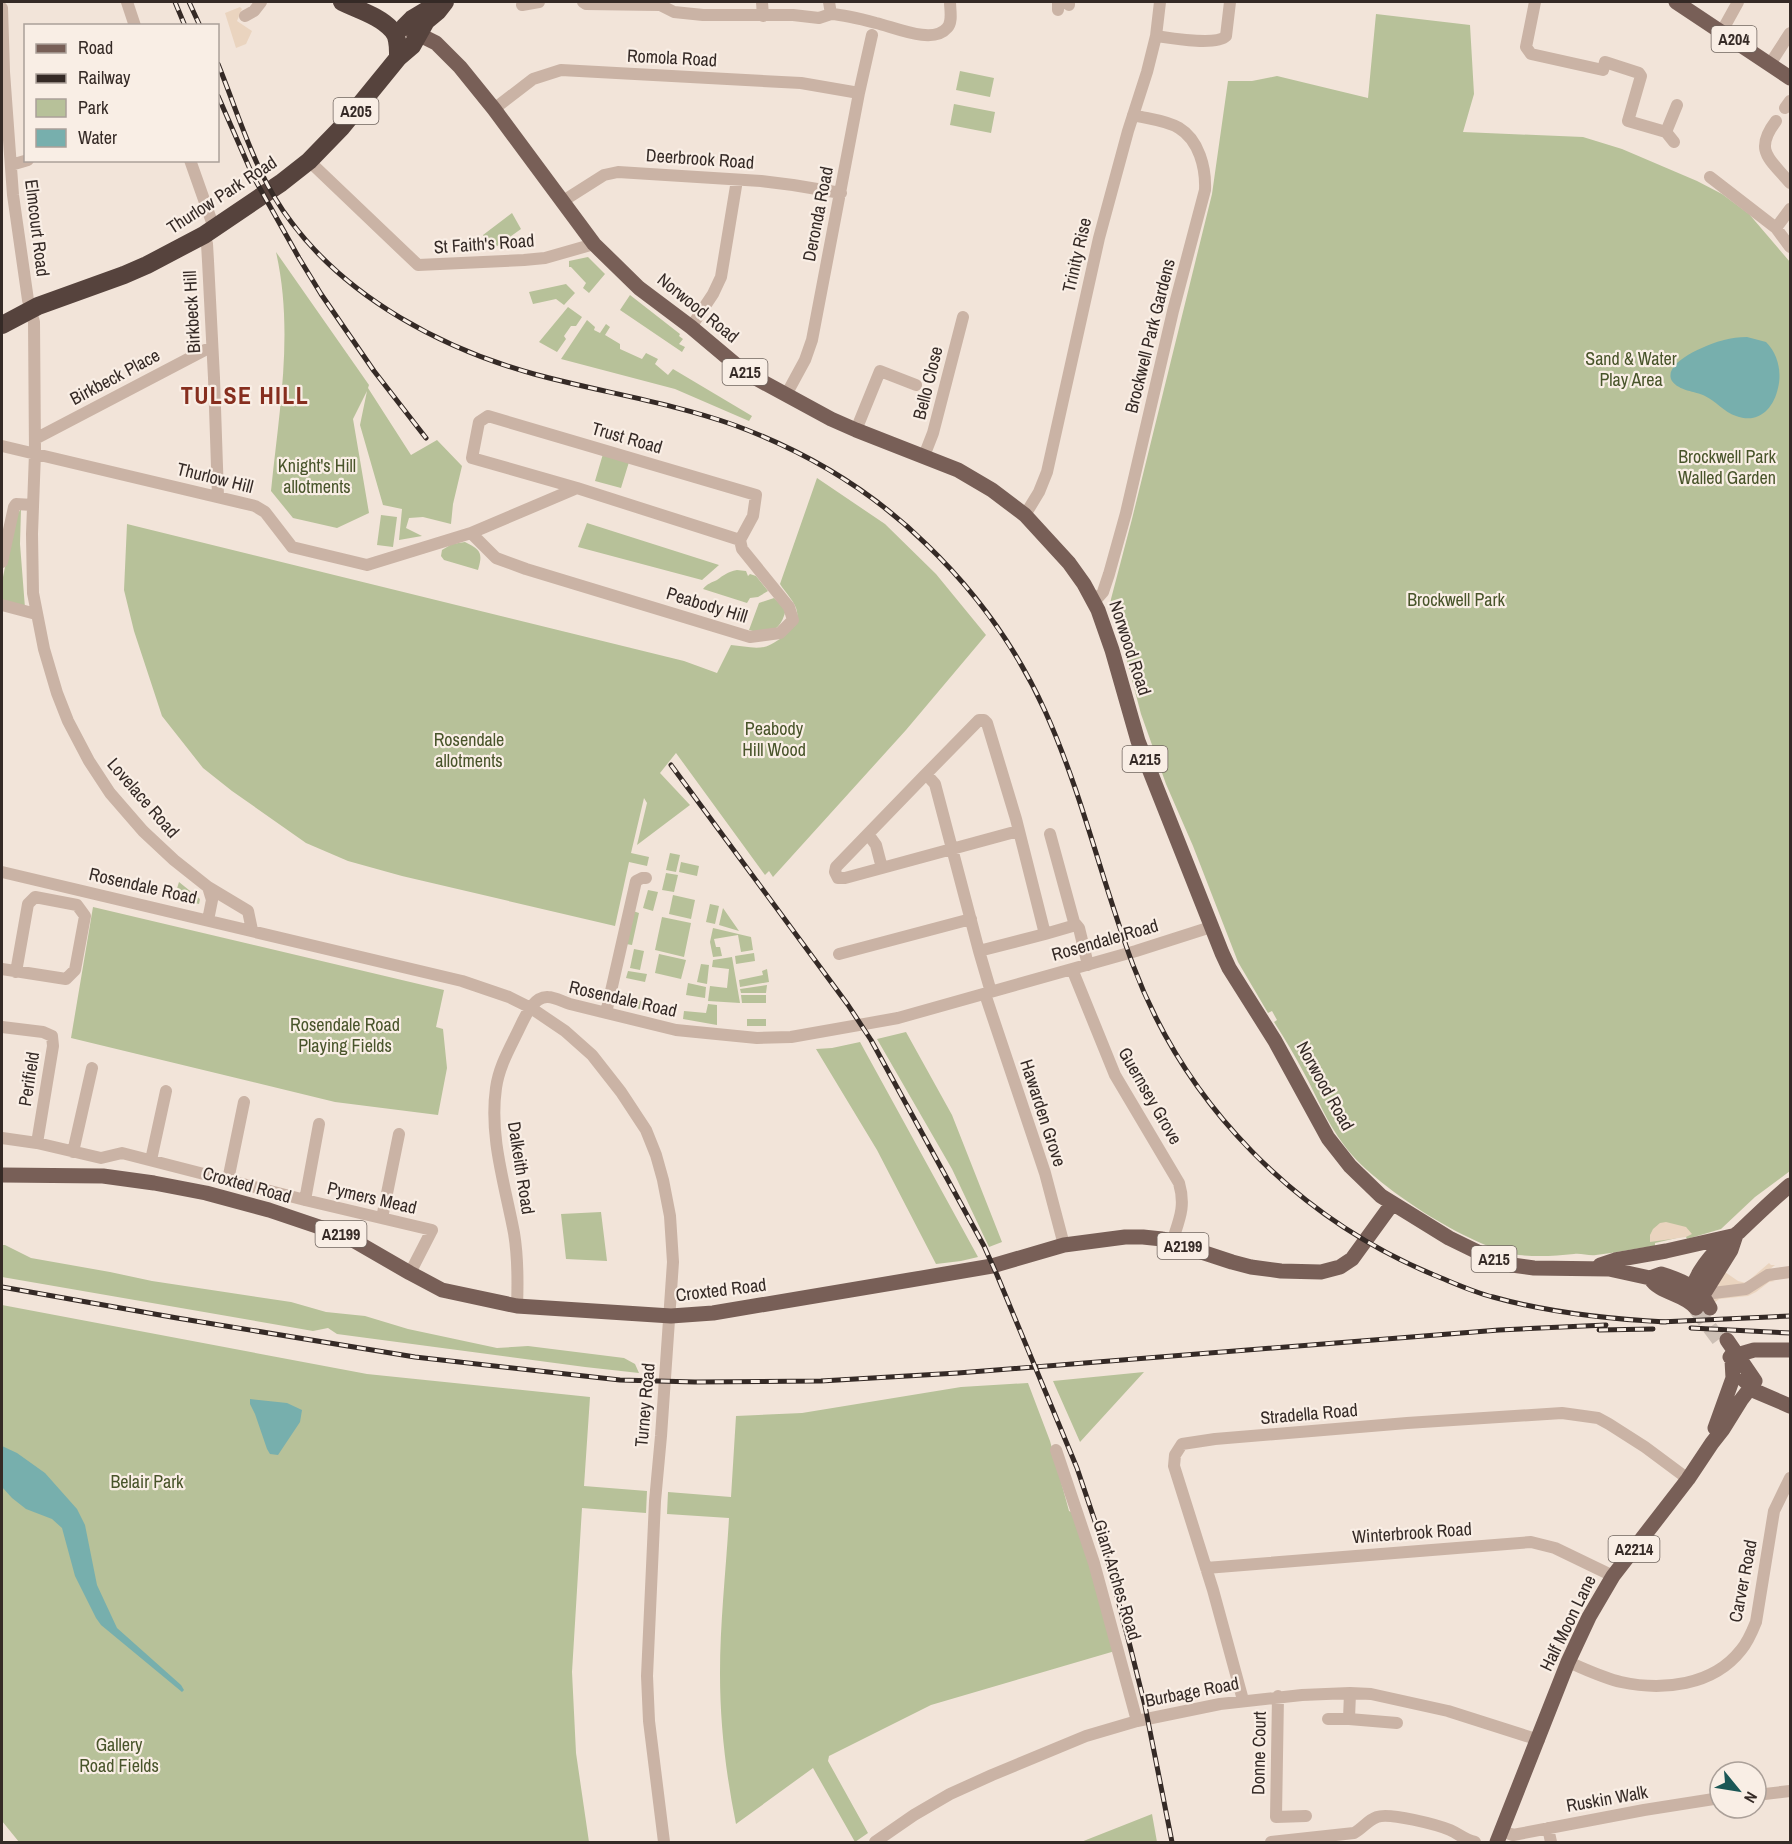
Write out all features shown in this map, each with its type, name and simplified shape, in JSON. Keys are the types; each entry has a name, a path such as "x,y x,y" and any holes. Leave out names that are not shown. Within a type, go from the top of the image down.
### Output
{"highway":[{"name":"Norwood Road","path":"351,4 398,27"},
{"name":"A205","path":"398,27 426,21 443,5"},
{"path":"398,27 396,37 398,58"},
{"name":"Thurlow Park Road","path":"2,325 31,309 125,275 209,232 281,183 309,161 341,128 398,58 412,46 398,27"}],"main road":[{"name":"A204","path":"1676,2 1791,78"},
{"path":"436,43 435,24 443,5"},
{"name":"Norwood Road","path":"398,27 436,43 460,68 494,109 594,244 639,288 692,327 750,375 856,430 958,470 982,484 1024,515 1068,563 1094,602 1112,650 1138,741 1210,927 1229,968 1275,1041 1328,1138 1341,1156 1377,1194 1449,1238 1497,1261 1527,1268 1619,1270 1650,1278 1660,1274 1701,1299"},
{"name":"Croxted Road","path":"2,1175 103,1176 206,1193 269,1210 346,1236 442,1290 517,1306 670,1316 713,1313 992,1266 1065,1245 1134,1236 1172,1242 1251,1267 1281,1271 1321,1272 1340,1267 1352,1259 1392,1204"},
{"path":"1701,1299 1705,1264 1721,1246 1790,1188"},
{"path":"1595,1268 1615,1260 1736,1235"},
{"path":"1730,1350 1791,1350"},
{"path":"1730,1350 1755,1381 1748,1391 1791,1406"},
{"path":"1730,1350 1764,1383 1791,1399"},
{"name":"Half Moon Lane","path":"1712,1443 1733,1377 1730,1350"},
{"name":"Half Moon Lane","path":"1500,1837 1585,1624 1613,1576 1688,1479 1748,1391"}],"street":[{"path":"127,2 134,24"},
{"path":"245,16 254,11 261,2"},
{"path":"522,5 539,2"},
{"path":"583,2 586,4 660,5 674,12 703,15 793,15 819,18 830,8 913,33 934,35 949,27 950,2"},
{"path":"762,2 763,15"},
{"name":"Trinity Rise","path":"1024,515 1039,492 1047,472 1099,238 1147,72 1156,36 1160,2"},
{"path":"1156,36 1222,40 1226,36 1230,2"},
{"path":"1535,2 1526,47 1531,54 1602,70 1605,62 1639,73 1641,76 1628,121 1670,137 1677,105"},
{"path":"1722,31 1738,2"},
{"name":"Elmcourt Road","path":"2,8 11,165 19,237 31,309"},
{"path":"1770,63 1791,33"},
{"name":"Deronda Road","path":"786,395 805,360 812,340 872,35"},
{"name":"Romola Road","path":"494,109 532,79 561,70 801,83 859,93"},
{"name":"Brockwell Park Gardens","path":"1094,602 1103,592 1126,513 1173,311 1205,190 1204,170 1199,154 1184,132 1177,127 1133,115"},
{"path":"1776,121 1765,138 1764,148 1766,154 1791,183"},
{"path":"11,165 24,161"},
{"name":"St Faith's Road","path":"309,161 418,265 524,261 545,258 594,244"},
{"name":"Birkbeck Hill","path":"191,162 209,232 207,250 218,496"},
{"name":"Deerbrook Road","path":"563,201 604,176 618,172 793,185 841,194"},
{"path":"1710,177 1776,228 1791,247"},
{"path":"692,327 721,277 737,180"},
{"path":"1776,228 1791,210"},
{"name":"Lovelace Road","path":"31,309 34,322 35,453 33,593 36,614 57,693 68,722 89,762 110,793 143,831 174,860 208,887 248,911 252,930"},
{"name":"Bello Close","path":"924,456 933,433 963,317"},
{"name":"Birkbeck Place","path":"34,439 212,348"},
{"path":"856,430 880,371 916,385"},
{"name":"Trust Road","path":"542,478 472,458 478,422 488,416 756,495 753,516 740,540"},
{"name":"Thurlow Hill","path":"2,446 255,506 265,512 292,547 367,565 471,533"},
{"path":"547,501 542,478 740,540"},
{"path":"471,533 577,488"},
{"path":"2,562 14,507 16,504 33,505"},
{"name":"Peabody Hill","path":"471,533 496,558 576,585 750,637 780,633 793,620 789,607 742,549 740,540"},
{"path":"2,605 36,614"},
{"path":"1018,831 842,879 835,874 836,867 977,721 984,720 987,723 1018,831 1045,934"},
{"name":"Hawarden Grove","path":"926,774 935,784 988,993 1045,1173 1065,1245"},
{"path":"868,834 876,844 882,868"},
{"path":"1050,834 1088,964"},
{"name":"Rosendale Road","path":"2,872 462,981 509,997 536,1011 560,1001 675,1030 707,1035 770,1038 814,1033 898,1018 1210,927"},
{"path":"606,1013 636,881 646,878"},
{"path":"208,887 212,900 208,920"},
{"path":"2,969 16,972 66,979 75,970 85,916 77,905 34,897 28,904 16,972"},
{"path":"838,954 970,919"},
{"path":"979,951 1076,925"},
{"name":"Guernsey Grove","path":"1072,969 1114,1075 1179,1183 1183,1204 1172,1242"},
{"name":"Dalkeith Road","path":"517,1306 517,1255 496,1145 494,1113 496,1088 503,1061 536,1011"},
{"name":"Turney Road","path":"536,1011 571,1036 592,1055 621,1092 646,1130 658,1163 670,1216 673,1262 655,1501 647,1676 649,1721 664,1842"},
{"name":"Perifield","path":"2,1027 43,1032 52,1036 53,1046 37,1143"},
{"path":"73,1152 92,1068"},
{"path":"151,1160 166,1091"},
{"path":"228,1180 244,1102"},
{"name":"Pymers Mead","path":"305,1200 319,1124"},
{"path":"382,1218 399,1134"},
{"name":"Pymers Mead","path":"2,1138 37,1143 102,1158 122,1153 437,1232 410,1274"},
{"path":"1701,1299 1746,1289 1768,1275 1791,1272"},
{"name":"Stradella Road","path":"1243,1700 1174,1461 1179,1446 1185,1442 1407,1423 1562,1413 1598,1418 1645,1447 1688,1479"},
{"name":"Giant Arches Road","path":"1056,1450 1097,1573 1137,1721"},
{"name":"Carver Road","path":"1568,1662 1612,1679 1653,1687 1683,1683 1723,1668 1740,1652 1756,1622 1774,1511 1791,1478"},
{"name":"Winterbrook Road","path":"1206,1568 1524,1542 1539,1543 1555,1548 1613,1576"},
{"path":"1349,1719 1350,1693"},
{"name":"Burbage Road","path":"874,1842 950,1794 1086,1736 1137,1721 1243,1700 1350,1693 1392,1698 1438,1709 1539,1740"},
{"name":"Donne Court","path":"1278,1696 1276,1817 1306,1816"},
{"path":"1328,1719 1397,1723"},
{"path":"1768,1794 1791,1791"},
{"name":"Ruskin Walk","path":"1500,1837 1708,1800"},
{"path":"1271,1842 1354,1833 1380,1815 1390,1815 1442,1827 1467,1841 1475,1842"},
{"path":"1548,1828 1551,1842"}],"green space":[{"name":"Brockwell Park","path":"1376,14 1470,25 1474,94 1463,132 1583,137 1622,149 1722,194 1749,214 1790,262 1790,1171 1755,1197 1721,1229 1687,1239 1681,1237 1655,1243 1655,1246 1596,1255 1519,1255 1499,1250 1450,1228 1399,1196 1358,1161 1332,1128 1297,1060 1274,1022 1277,1020 1272,1011 1268,1013 1238,962 1166,784 1141,714 1115,616 1110,607 1212,194 1228,81 1252,81 1277,76 1368,98"},
{"path":"960,71 994,78 990,97 956,90"},
{"path":"954,104 995,112 991,133 950,125"},
{"path":"512,213 521,229 493,249 483,235"},
{"name":"Knight's Hill allotments","path":"276,252 369,385 368,388 411,455 437,440 462,466 451,524 423,517 409,518 406,528 422,536 399,540 402,509 383,505 360,425 367,391 353,419 369,513 337,528 293,518 271,491 281,401 284,342 284,312"},
{"path":"588,257 605,274 589,293 583,288 586,283 569,267 569,261"},
{"path":"566,284 575,293 564,305 556,299 533,304 529,292"},
{"path":"630,295 680,334 679,336 683,339 679,344 685,347 682,352 620,310"},
{"path":"568,307 582,317 576,326 571,326 557,352 539,342"},
{"path":"587,320 595,327 594,330 600,333 606,324 610,327 605,335 620,344 620,349 642,359 646,353 658,359 655,364 668,375 673,369 752,416 749,421 675,389 561,359"},
{"path":"603,454 629,462 621,488 595,481"},
{"name":"Rosendale allotments","path":"817,478 885,524 936,574 986,635 906,730 773,877 769,871 765,875 676,753 660,773 690,805 637,845 647,803 644,798 631,853 649,857 647,866 629,862 615,926 402,876 348,861 306,843 203,768 162,716 134,631 124,590 127,524 684,661 717,673 731,645 764,647 781,638 795,623 796,609 780,584"},
{"path":"21,509 20,544 25,608 2,601 2,582 15,517"},
{"path":"381,515 397,517 393,547 377,545"},
{"path":"587,523 719,565 702,580 578,547"},
{"path":"465,542 479,553 478,570 444,560 441,556 442,550 452,544"},
{"path":"737,570 746,571 748,576 750,574 756,576 768,591 758,597 750,598 747,603 703,589 708,584"},
{"path":"774,598 786,609 778,627 769,632 749,630 759,603"},
{"path":"670,853 680,855 676,872 666,870"},
{"path":"681,862 699,866 697,876 679,872"},
{"path":"666,873 678,875 674,892 662,890"},
{"path":"179,882 200,899 199,904 174,898"},
{"path":"648,890 658,892 653,911 643,908"},
{"path":"673,895 695,900 691,919 669,914"},
{"path":"710,904 719,906 715,924 706,922"},
{"name":"Rosendale Road Playing Fields","path":"93,907 444,990 436,1027 443,1029 447,1068 438,1115 335,1102 71,1038"},
{"path":"723,908 739,931 719,925"},
{"path":"633,911 639,913 632,945 626,944"},
{"path":"662,917 691,923 684,957 655,950"},
{"path":"713,928 751,937 753,950 741,952 738,935 714,939 716,947 720,947 722,956 713,957 710,942"},
{"path":"634,949 644,951 640,970 630,968"},
{"path":"754,953 755,961 736,964 735,956"},
{"path":"659,954 686,960 681,979 655,973"},
{"path":"732,957 740,1003 708,1001 710,986 727,988 729,969 712,967 713,960"},
{"path":"701,964 709,965 707,984 697,982"},
{"path":"767,969 769,982 740,987 739,980 763,975 762,971"},
{"path":"628,971 647,974 645,982 626,978"},
{"path":"688,983 706,987 705,998 686,995"},
{"path":"767,985 766,993 741,993 740,989"},
{"path":"623,993 633,995 632,999 641,1001 640,1009 621,1005"},
{"path":"741,995 766,995 766,1003 742,1003"},
{"path":"708,1004 717,1005 717,1025 683,1019 684,1011 706,1013"},
{"path":"747,1019 766,1019 766,1026 747,1026"},
{"path":"906,1032 952,1115 1002,1242 989,1247 952,1169 877,1039"},
{"path":"860,1042 978,1257 936,1264 877,1150 816,1049"},
{"path":"601,1212 607,1261 566,1259 561,1214"},
{"path":"2,1245 31,1258 152,1281 291,1302 326,1312 365,1316 408,1329 497,1348 528,1346 624,1358 635,1364 639,1373 337,1334 328,1328 313,1331 2,1277"},
{"path":"2,1305 367,1374 590,1397 584,1486 647,1491 646,1513 582,1508 572,1672 576,1753 589,1842 19,1842 2,1821"},
{"path":"1144,1372 1080,1442 1053,1381"},
{"path":"1028,1383 1050,1441 1069,1511 1074,1513 1115,1651 931,1705 829,1756 828,1761 868,1833 855,1842 813,1768 736,1824 724,1749 720,1693 721,1635 729,1518 667,1514 668,1492 731,1497 736,1416 802,1413 961,1387"},
{"path":"1152,1814 1157,1842 1081,1842"}],"shaded area":[{"path":"240,7 242,9 237,21 252,31 246,44 236,48 225,13"},
{"path":"1666,1222 1686,1227 1692,1234 1686,1237 1650,1242 1653,1229 1660,1223"},
{"path":"1769,1263 1775,1265 1770,1269 1771,1280 1775,1281 1769,1282 1748,1296 1719,1299 1712,1305 1713,1293 1725,1272 1738,1281 1746,1283"}],"water":[{"path":"1747,337 1766,342 1774,352 1780,376 1776,396 1768,409 1758,416 1744,418 1736,416 1709,398 1683,389 1672,381 1671,374 1674,367 1689,354 1718,342"},
{"path":"250,1399 287,1403 302,1410 300,1422 278,1455 270,1454 267,1449"},
{"path":"2,1446 17,1453 45,1473 77,1509 85,1525 97,1585 117,1628 181,1685 184,1690 182,1692 101,1625 75,1576 62,1528 52,1519 26,1509 2,1487"}],"tunnel":[{"path":"1696,1309 1719,1340"}],"railway":[{"path":"175,2 184,24"},
{"path":"189,2 199,24"},
{"path":"219,67 259,167 279,205 315,250 370,298 400,318 432,335 466,351 500,363 534,374 709,417 760,435 812,460 860,490 905,525 944,562 978,601 1008,643 1045,711 1070,774 1133,965 1155,1016 1183,1064 1215,1110 1252,1151 1292,1189 1336,1222 1384,1251 1478,1293 1557,1311 1666,1322"},
{"path":"219,98 253,176 299,258 374,371 426,438"},
{"path":"671,765 848,1005 871,1040 984,1246 1077,1468 1106,1554 1145,1706 1172,1842"},
{"path":"2,1287 415,1357 620,1380 695,1382 821,1381 958,1373 1499,1330 1606,1325"},
{"path":"1660,1322 1790,1316"},
{"path":"1691,1328 1790,1333"},
{"path":"1599,1330 1653,1329"}],"district":[{"name":"TULSE HILL","path":"245,396"}],"park label":[{"name":"Sand & Water Play Area","path":"1631,370"},
{"name":"Brockwell Park Walled Garden","path":"1727,467"},
{"name":"Peabody Hill Wood","path":"774,739"},
{"name":"Belair Park","path":"147,1482"},
{"name":"Gallery Road Fields","path":"119,1755"}]}
